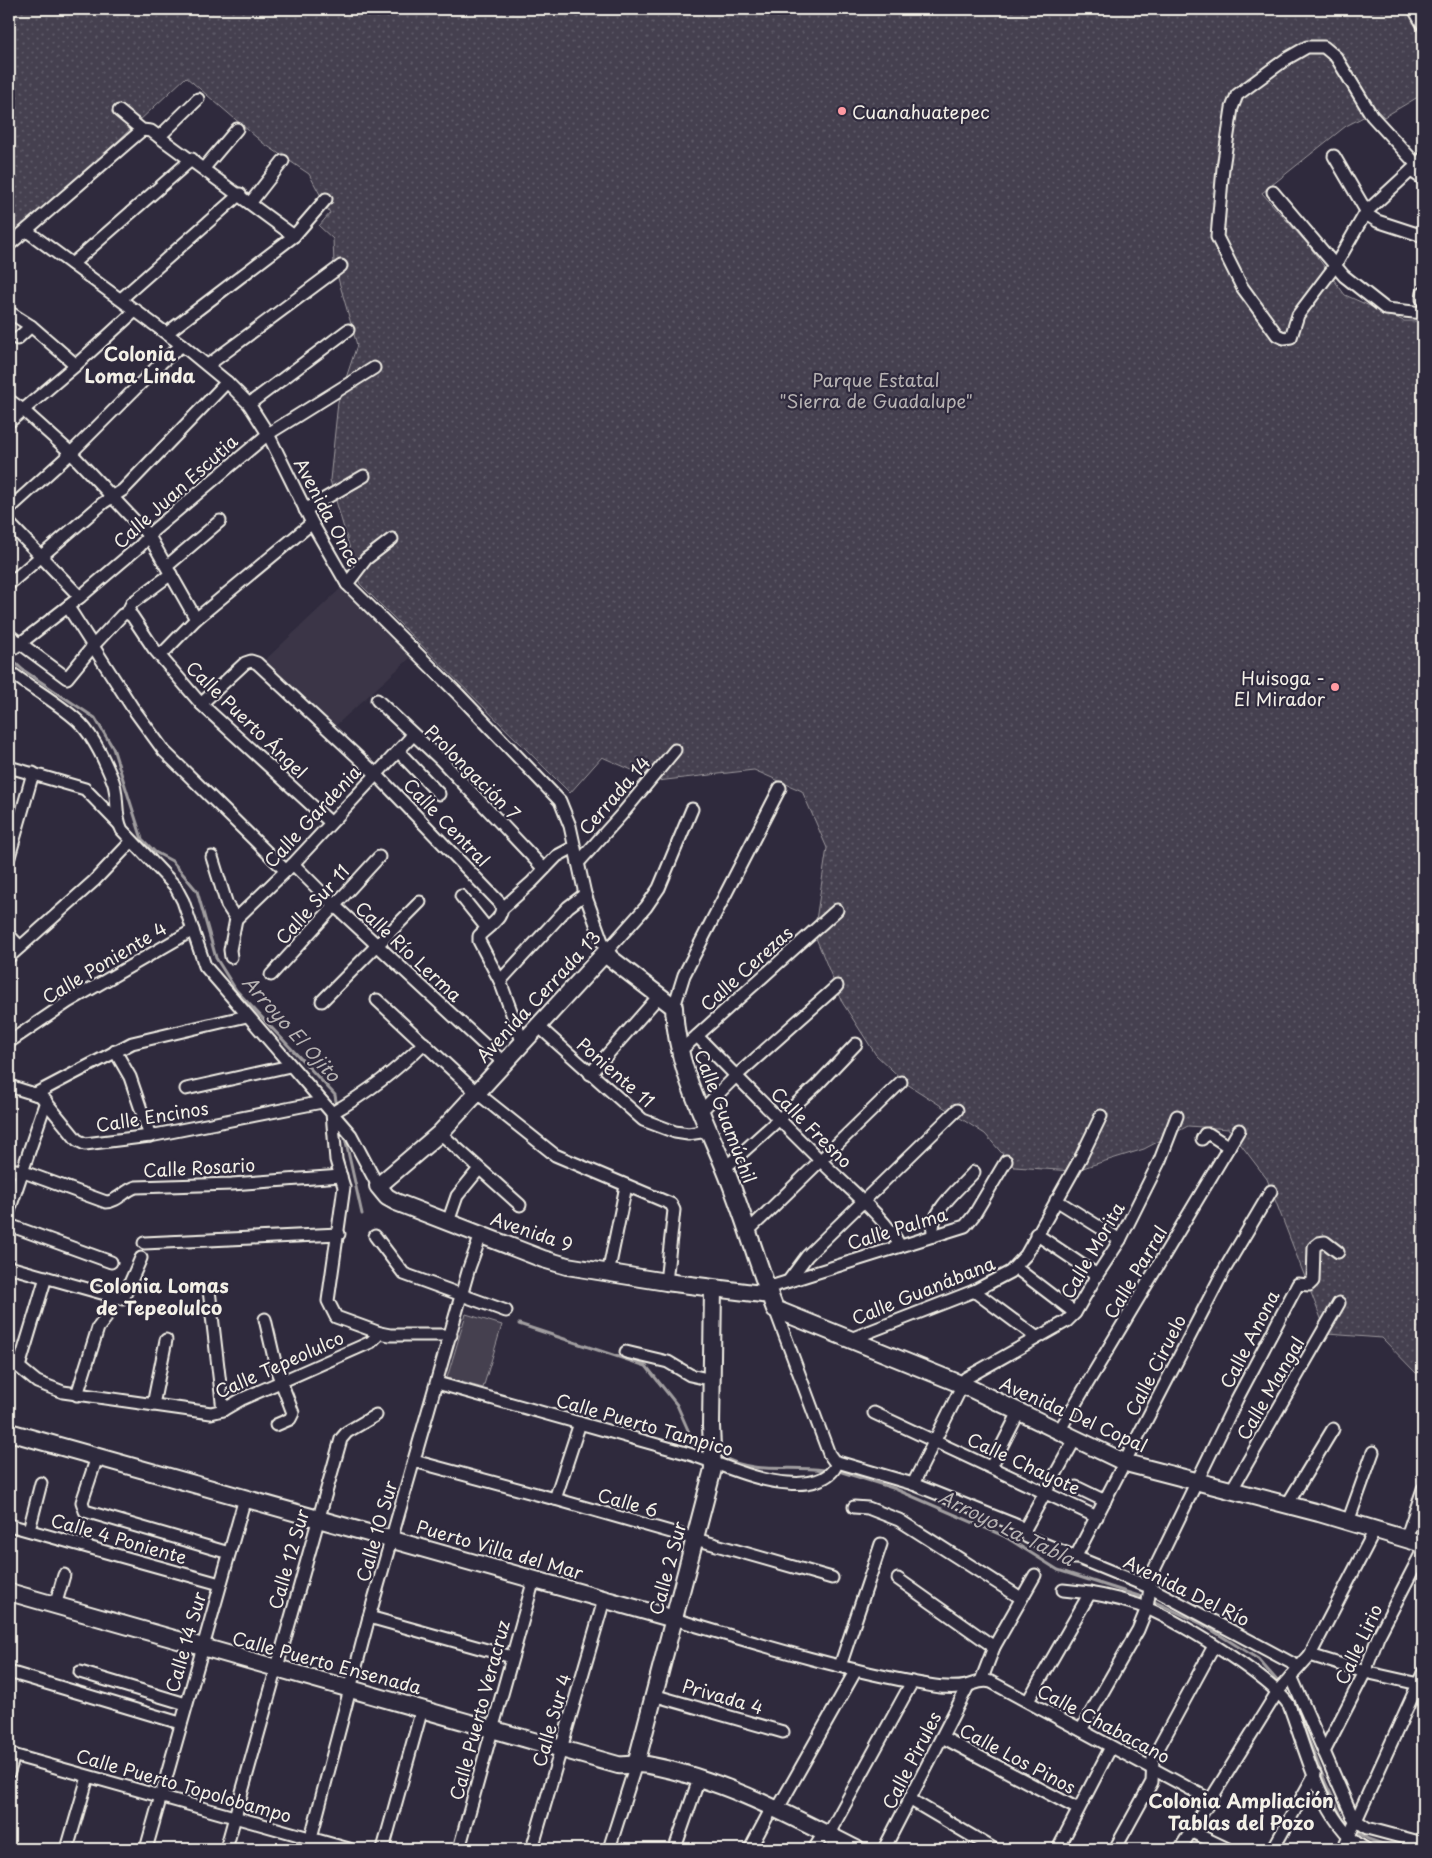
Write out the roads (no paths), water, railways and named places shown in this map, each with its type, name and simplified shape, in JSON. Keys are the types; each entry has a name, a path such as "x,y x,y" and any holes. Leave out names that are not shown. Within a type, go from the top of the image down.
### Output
{"street":[{"path":"1414,9 1423,24"},
{"path":"1417,165 1366,212 1335,266 1298,314 1294,331 1289,338 1278,335 1244,292 1217,237 1223,168 1232,108 1236,95 1286,59 1307,47 1319,46 1330,50 1336,56 1372,116 1417,165 1423,179"},
{"path":"159,137 198,98"},
{"path":"119,111 142,130 151,131 192,159 294,236"},
{"path":"204,168 237,129"},
{"path":"9,245 142,130"},
{"path":"1334,156 1366,212 1377,221 1423,236"},
{"path":"72,264 192,159"},
{"path":"251,202 282,161"},
{"path":"1273,192 1335,266 1384,308 1423,313"},
{"path":"121,299 240,194"},
{"path":"167,333 294,236 326,199"},
{"name":"Avenida Once","path":"27,231 167,333 208,365 249,404 268,434 312,523 347,584 554,793 565,811 585,894 606,952"},
{"path":"208,365 341,266"},
{"path":"9,422 76,365 136,310"},
{"path":"9,312 31,326 76,365"},
{"path":"17,339 31,326"},
{"path":"249,404 348,330"},
{"path":"9,509 71,453 162,362 182,345"},
{"name":"Calle Juan Escutia","path":"9,652 80,597 159,525 268,434 374,368"},
{"path":"9,584 112,497 123,490 227,382"},
{"path":"9,400 71,453 149,536 196,619"},
{"path":"306,510 364,476"},
{"path":"9,635 66,678 92,646 122,615 127,613 132,603 220,521"},
{"path":"9,523 80,597"},
{"path":"160,656 196,619 312,523"},
{"path":"347,584 366,559 392,539"},
{"name":"Calle Río Lerma","path":"68,607 132,707 164,752 378,945 504,1062"},
{"name":"Calle Puerto Ángel","path":"127,613 132,616 160,656 201,704 330,822"},
{"name":"Calle Central","path":"201,704 245,663 251,661 257,663 376,774 500,902 503,908"},
{"path":"9,671 73,716 88,732 113,783 119,824"},
{"name":"Prolongación 7","path":"377,700 441,760 544,870"},
{"name":"Calle Gardenia","path":"236,919 290,867 413,735"},
{"path":"398,750 439,794"},
{"name":"Cerrada 14","path":"578,863 675,750"},
{"path":"9,767 85,789 119,824"},
{"path":"9,857 33,774"},
{"name":"Calle Guamúchil","path":"780,788 684,975 674,1007 679,1052 686,1076 725,1168 770,1298 829,1454 837,1463"},
{"name":"Avenida Cerrada 13","path":"378,1186 440,1132 646,907 660,888 692,809"},
{"name":"Avenida 9","path":"119,824 131,842 175,886 205,966 350,1135 378,1186 387,1196 396,1202 543,1259 608,1274 770,1298"},
{"path":"9,957 94,880 131,842"},
{"path":"522,1041 500,981 479,941 479,936 486,927 502,915 503,908 557,856 574,847"},
{"path":"212,857 227,905 236,919 230,950 231,957"},
{"name":"Calle Sur 11","path":"271,975 379,857"},
{"path":"500,981 568,907 585,894"},
{"path":"461,896 486,927"},
{"path":"322,1001 420,902"},
{"name":"Calle Cerezas","path":"679,1052 837,910"},
{"name":"Calle Poniente 4","path":"9,1042 68,1002 193,930"},
{"path":"9,935 20,947"},
{"path":"606,952 610,958 674,1007"},
{"path":"700,1112 736,1076 837,986"},
{"path":"590,1074 659,996"},
{"path":"377,1000 476,1092 555,1155 672,1205 674,1210 666,1282"},
{"path":"35,1094 115,1051 147,1038 247,1016"},
{"name":"Poniente 11","path":"537,1025 635,1114 652,1125 688,1134 708,1131"},
{"name":"Calle Fresno","path":"696,1036 777,1119 863,1202 892,1233 900,1246"},
{"path":"424,1043 384,1080 364,1095 332,1113 336,1160 344,1187 339,1234 328,1293 331,1309 340,1319 380,1333 390,1335 451,1335"},
{"path":"725,1168 741,1156 777,1119 817,1085 856,1044"},
{"path":"115,1051 130,1077 150,1136"},
{"path":"186,1089 290,1066"},
{"path":"748,1231 901,1082"},
{"name":"Calle Encinos","path":"9,1086 35,1094 46,1101 82,1144 150,1136 322,1102"},
{"path":"9,1211 46,1101"},
{"path":"790,1279 807,1256 957,1110"},
{"name":"Calle Guanábana","path":"848,1340 974,1290 1016,1268 1026,1255 1036,1234 1082,1157 1101,1116"},
{"name":"Calle Morita","path":"913,1484 971,1374 1067,1321 1075,1313 1120,1240 1160,1160 1176,1116"},
{"name":"Calle Parral","path":"1059,1431 1239,1130"},
{"path":"440,1132 520,1205"},
{"path":"1202,1138 1204,1134 1209,1134 1229,1147"},
{"name":"Calle Palma","path":"770,1298 790,1279 933,1236 970,1222 1006,1162"},
{"name":"Calle Rosario","path":"9,1169 21,1171 106,1202 112,1202 127,1189 136,1187 232,1184 341,1176"},
{"path":"448,1222 457,1196 480,1169"},
{"path":"933,1236 932,1227 935,1216 974,1172"},
{"path":"608,1274 626,1186"},
{"name":"Calle Ciruelo","path":"1075,1558 1126,1463 1219,1280 1272,1191"},
{"path":"1056,1200 1120,1240"},
{"path":"9,1225 111,1262"},
{"path":"144,1243 339,1234"},
{"path":"1036,1234 1097,1275"},
{"name":"Calle 10 Sur","path":"309,1844 392,1538 481,1235"},
{"path":"375,1236 404,1274 462,1297 506,1311"},
{"name":"Calle Anona","path":"1197,1483 1237,1399 1285,1313 1294,1288 1298,1284 1309,1284 1313,1281 1314,1247 1319,1243 1325,1242 1338,1252"},
{"path":"9,1267 121,1299 126,1298 141,1258"},
{"path":"1016,1268 1075,1313"},
{"path":"19,1367 46,1277"},
{"name":"Calle 2 Sur","path":"609,1849 643,1743 653,1695 711,1479 714,1462 712,1380 713,1289"},
{"path":"210,1290 223,1410"},
{"path":"974,1290 1036,1337"},
{"path":"77,1395 99,1325 105,1319 111,1296"},
{"name":"Avenida Del Copal","path":"770,1298 848,1340 963,1386 1126,1463 1287,1505 1423,1544"},
{"name":"Calle Mangal","path":"1231,1491 1339,1303"},
{"path":"265,1319 281,1383 293,1413 290,1418 276,1425"},
{"name":"Calle Tepeolulco","path":"9,1359 44,1386 77,1395 211,1413 223,1410 242,1399 371,1342 380,1333"},
{"path":"153,1405 166,1340"},
{"path":"626,1352 668,1362 690,1375 712,1380"},
{"name":"Calle Puerto Tampico","path":"437,1383 580,1423 774,1481 802,1484 819,1480 829,1474 837,1463"},
{"path":"991,1467 1019,1412"},
{"name":"Calle Chayote","path":"874,1413 1097,1518"},
{"name":"Calle 12 Sur","path":"226,1849 341,1439 347,1432 376,1415"},
{"path":"556,1499 580,1423"},
{"path":"1287,1505 1333,1429"},
{"name":"Puerto Villa del Mar","path":"9,1432 392,1538 840,1666 947,1688 968,1686 981,1681"},
{"path":"1025,1529 1075,1439"},
{"path":"1348,1522 1373,1452"},
{"name":"Calle 4 Poniente","path":"97,1457 82,1502 85,1511 229,1553"},
{"name":"Calle 6","path":"414,1462 556,1499 832,1578"},
{"name":"Avenida Del Río","path":"837,1463 913,1484 1025,1529 1027,1537 1075,1558 1148,1598 1286,1681"},
{"path":"29,1530 41,1483"},
{"path":"1081,1730 1138,1630 1148,1598 1152,1574 1197,1483"},
{"path":"1076,1486 1106,1501"},
{"path":"1406,1539 1423,1489"},
{"name":"Calle 14 Sur","path":"146,1849 245,1498"},
{"path":"854,1507 868,1508 899,1520 1021,1598"},
{"name":"Calle 4 Poniente","path":"9,1524 220,1584"},
{"path":"1180,1849 1209,1799 1286,1681 1310,1655 1375,1530"},
{"path":"840,1666 881,1544"},
{"name":"Calle Lirio","path":"1324,1752 1365,1672 1378,1637 1423,1550"},
{"path":"55,1606 64,1575"},
{"path":"981,1681 994,1647 1034,1575"},
{"name":"Calle Puerto Veracruz","path":"459,1849 534,1579"},
{"path":"898,1579 994,1647"},
{"name":"Avenida Del Río","path":"1063,1590 1148,1598 1214,1646 1286,1681"},
{"name":"Calle Puerto Ensenada","path":"9,1592 618,1765 650,1765 699,1779 775,1808 856,1849"},
{"path":"1028,1702 1090,1593"},
{"name":"Calle Sur 4","path":"532,1849 604,1600"},
{"path":"370,1617 512,1657"},
{"path":"1115,1849 1152,1782 1153,1758 1214,1646"},
{"path":"1310,1655 1365,1672 1422,1681 1343,1849"},
{"path":"750,1849 768,1815 781,1803 856,1670"},
{"path":"9,1672 180,1723"},
{"path":"80,1672 186,1704"},
{"name":"Calle Chabacano","path":"981,1681 991,1682 1209,1799"},
{"path":"1286,1681 1324,1752 1350,1811 1357,1822 1367,1828 1423,1843"},
{"name":"Avenida Del Río","path":"1286,1681 1289,1705 1328,1807 1350,1836 1366,1849"},
{"path":"814,1849 832,1828 912,1682"},
{"name":"Calle Pirules","path":"884,1849 968,1686"},
{"name":"Privada 4","path":"653,1695 783,1732"},
{"path":"383,1849 422,1709"},
{"name":"Calle Los Pinos","path":"942,1737 1078,1809"},
{"path":"1058,1849 1111,1747"},
{"path":"9,1772 11,1754"},
{"name":"Calle Puerto Topolobampo","path":"11,1754 235,1817 309,1844 349,1849"},
{"path":"1273,1849 1315,1774"},
{"path":"67,1849 88,1777"},
{"path":"675,1848 699,1779"},
{"path":"910,1800 994,1849"},
{"path":"1190,1831 1228,1849"}],"waterway":[{"name":"Arroyo El Ojito","path":"12,660 23,670 95,718 113,748 142,839 155,852 172,861 197,891 216,958 236,990 335,1095 337,1107"},
{"name":"Arroyo El Ojito","path":"345,1138 362,1214"},
{"name":"Arroyo La Tabla","path":"519,1324 646,1366 677,1405 692,1439 705,1447"},
{"name":"Arroyo La Tabla","path":"721,1456 746,1466 824,1470"},
{"name":"Arroyo La Tabla","path":"842,1472 893,1488 1004,1536 1058,1570 1145,1598"},
{"name":"Arroyo La Tabla","path":"1151,1600 1202,1624 1258,1659 1280,1684"},
{"name":"Arroyo La Tabla","path":"1284,1689 1293,1700 1326,1784 1345,1824"},
{"name":"Arroyo La Tabla","path":"1354,1830 1368,1839 1398,1849"}],"place":[{"name":"Cuanahuatepec","path":"842,111"},
{"name":"Huisoga - El Mirador","path":"1335,687"}],"district":[{"name":"Colonia Loma Linda","path":"140,364"},
{"name":"Colonia Lomas de Tepeolulco","path":"159,1296"},
{"name":"Colonia Ampliación Tablas del Pozo","path":"1241,1811"}],"park label":[{"name":"Parque Estatal \"Sierra de Guadalupe\"","path":"876,389"}]}
